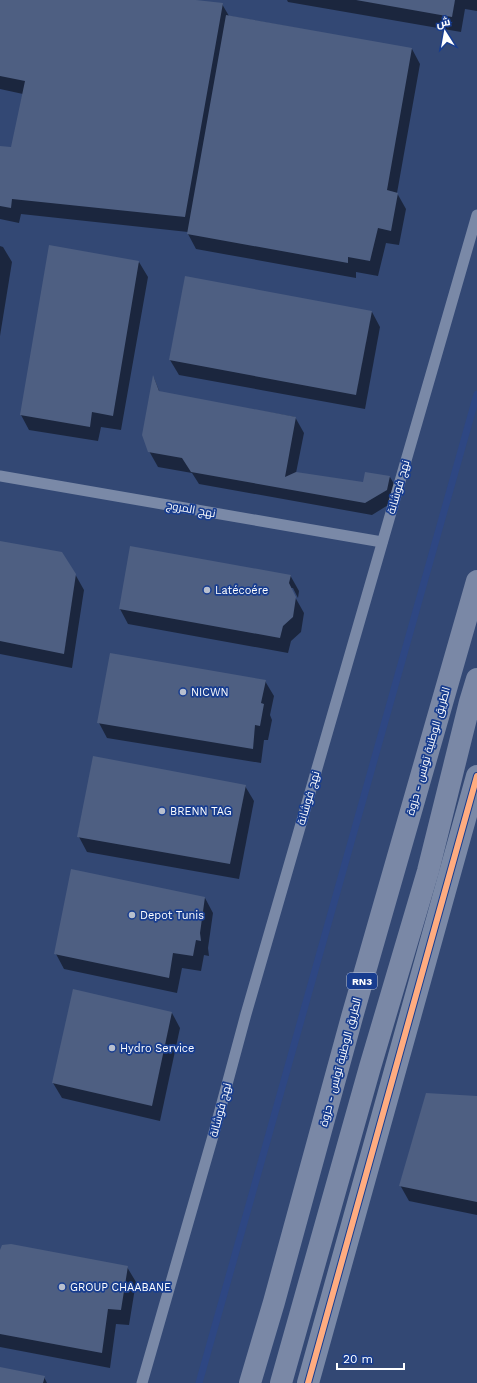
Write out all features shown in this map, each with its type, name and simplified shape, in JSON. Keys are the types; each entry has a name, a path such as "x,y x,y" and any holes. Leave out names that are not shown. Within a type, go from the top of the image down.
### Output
{"main road":[{"name":"الطريق الوطنية تونس - حزوة","path":"250,1383 274,1302 352,1017 477,581"},
{"name":"RN3","path":"281,1383 370,1067 428,871 468,709 477,679"}],"street":[{"path":"308,1383 477,776"}],"lane":[{"name":"نهج فوشانة","path":"142,1383 215,1129 246,1014 477,215"},
{"name":"نهج المروج","path":"0,476 382,542"}],"building":[{"path":"0,0 196,0 223,3 185,217 12,199 11,208 0,206 0,146 11,147 25,81 0,76"},
{"path":"356,0 455,0 452,17"},
{"path":"226,15 412,48 387,190 398,193 391,231 378,228 370,261 348,257 348,263 187,234"},
{"path":"49,245 139,261 113,416 92,412 90,427 20,415"},
{"path":"185,276 372,311 356,395 169,360"},
{"path":"153,375 159,391 296,417 285,477 296,472 363,482 365,472 390,476 387,490 365,503 191,472 182,458 148,452 142,435"},
{"path":"0,541 62,552 76,574 64,654 0,641"},
{"name":"Latécoére","path":"130,546 291,575 289,583 296,597 293,617 283,626 280,638 119,609"},
{"name":"NICWN","path":"110,653 266,680 261,703 264,704 260,726 255,725 253,749 97,723"},
{"name":"BRENN TAG","path":"93,756 246,785 230,864 77,837"},
{"name":"Depot Tunis","path":"71,869 205,897 200,933 201,941 196,940 193,956 173,953 169,978 54,954"},
{"name":"Hydro Service","path":"73,989 172,1012 152,1106 52,1083"},
{"path":"426,1093 477,1096 477,1202 399,1186"},
{"name":"GROUP CHAABANE","path":"11,1244 128,1266 121,1310 108,1309 102,1353 0,1334 0,1250 2,1245"},
{"path":"0,1367 45,1376 43,1383 0,1383"}],"waterway":[{"path":"199,1383 477,394"}],"cycle path":[{"path":"308,1383 477,776"}],"place":[{"name":"Latécoére","path":"207,590"},
{"name":"NICWN","path":"183,692"},
{"name":"BRENN TAG","path":"162,811"},
{"name":"Depot Tunis","path":"132,915"},
{"name":"Hydro Service","path":"112,1048"},
{"name":"GROUP CHAABANE","path":"62,1287"}]}
